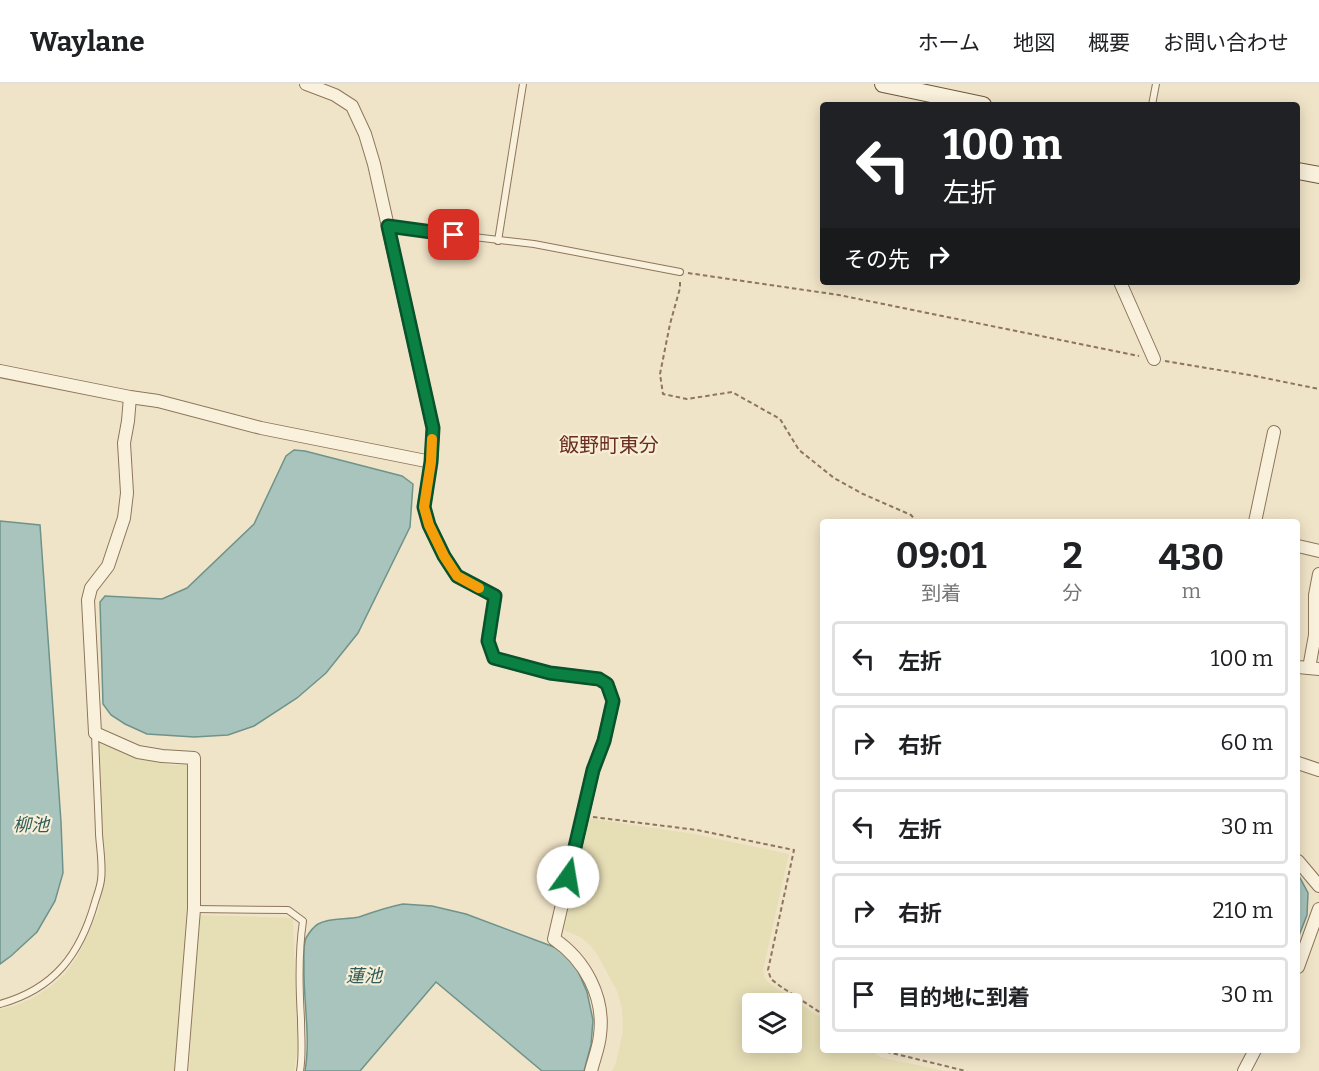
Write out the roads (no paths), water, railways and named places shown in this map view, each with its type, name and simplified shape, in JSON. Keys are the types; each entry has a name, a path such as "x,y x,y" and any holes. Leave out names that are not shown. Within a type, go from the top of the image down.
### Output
{"main road":[{"path":"883,84 969,102"},
{"path":"1300,171 1319,175"}],"street":[{"path":"306,84 335,95 352,106 365,134 374,164 433,428 431,462 424,507 429,525 457,576 495,596 488,641 494,658 550,673 599,679 607,684 613,701 604,741 593,770 581,816 554,939 574,955 591,980 599,1001 600,1036 591,1071"},
{"path":"1121,285 1154,359"},
{"path":"0,371 158,401 261,428 431,462"},
{"path":"130,397 124,443 127,493 124,518 108,566 91,588 88,600 95,733 138,752 194,758 194,909 181,1071"},
{"path":"1256,519 1274,432"},
{"path":"1300,546 1319,551"},
{"path":"1308,668 1315,635 1315,595 1319,574"},
{"path":"1300,765 1319,770"},
{"path":"1300,863 1319,886"},
{"path":"1300,961 1319,909"},
{"path":"1244,1071 1253,1053"}],"lane":[{"path":"498,241 523,84"},
{"path":"1153,102 1156,84"},
{"path":"388,226 534,244 680,272"},
{"path":"0,1004 14,1000 54,976 80,944 92,914 101,878 95,733"},
{"path":"194,909 288,910 303,921 299,967 302,1046 300,1071"}],"water":[{"path":"294,450 402,476 413,484 410,527 358,633 326,673 297,698 254,726 228,735 194,737 147,734 111,715 103,704 100,602 105,596 162,599 187,588 254,524 286,456"},
{"name":"柳池","path":"0,521 40,525 63,873 55,901 37,932 0,964"},
{"path":"1300,878 1308,893 1307,915 1300,933"},
{"name":"蓮池","path":"403,904 432,906 466,914 562,950 578,971 587,992 593,1020 591,1045 584,1071 542,1071 436,982 360,1071 305,1071 307,1032 304,948 306,938 314,927 323,922 359,917"}],"district":[{"name":"飯野町東分","path":"609,445"}]}
